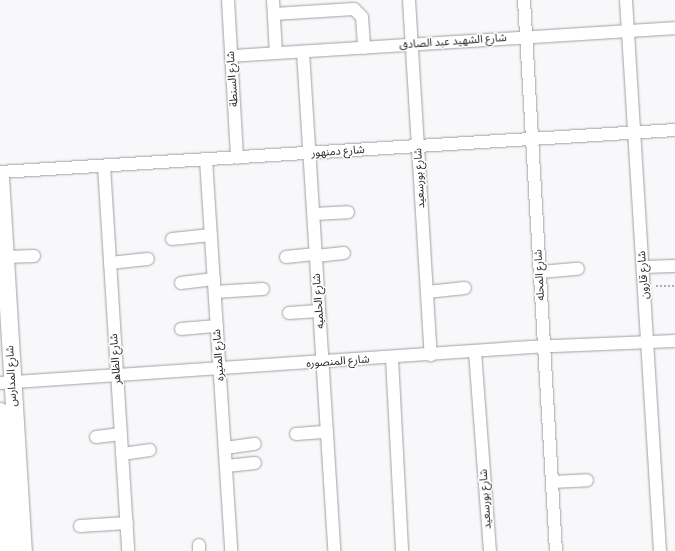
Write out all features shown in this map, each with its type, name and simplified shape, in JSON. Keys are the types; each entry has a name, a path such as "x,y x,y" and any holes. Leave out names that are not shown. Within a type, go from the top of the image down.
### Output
{"main road":[{"name":"شارع المدارس","path":"0,177 5,257 6,383 23,551"},
{"name":"شارع المدارس","path":"0,411 3,508 8,551"}],"street":[{"name":"شارع السنطة","path":"228,0 237,158"},
{"path":"273,0 276,53"},
{"name":"شارع بورسعيد","path":"409,0 431,355"},
{"name":"شارع المحله","path":"524,0 556,551"},
{"name":"شارع قارون","path":"626,0 644,267 660,551"},
{"path":"274,14 354,9 362,18 364,48"},
{"name":"شارع الشهيد عبد الصادق","path":"231,56 412,45 526,36 628,32 675,28"},
{"name":"شارع الحلميه","path":"304,52 334,551"},
{"name":"شارع دمنهور","path":"0,172 310,154 675,130"},
{"name":"شارع المنيره","path":"206,160 231,551"},
{"name":"شارع الظاهر","path":"104,166 128,551"},
{"path":"314,214 348,212"},
{"path":"172,239 211,235"},
{"path":"286,257 344,253"},
{"path":"5,257 34,256"},
{"path":"110,263 148,259"},
{"path":"644,267 675,266"},
{"path":"540,272 578,269"},
{"path":"181,283 214,280"},
{"path":"427,292 465,288"},
{"path":"215,292 263,289"},
{"path":"289,313 319,311"},
{"path":"181,329 217,326"},
{"name":"شارع المنصوره","path":"6,383 476,352 675,341"},
{"name":"شارع بورسعيد","path":"476,352 490,551"},
{"path":"392,358 402,551"},
{"path":"296,434 327,432"},
{"path":"96,437 121,434"},
{"path":"225,448 256,444"},
{"path":"122,454 150,450"},
{"path":"226,466 255,463"},
{"path":"553,482 588,480"},
{"path":"80,526 127,523"}],"path":[{"path":"645,287 675,286"}]}
